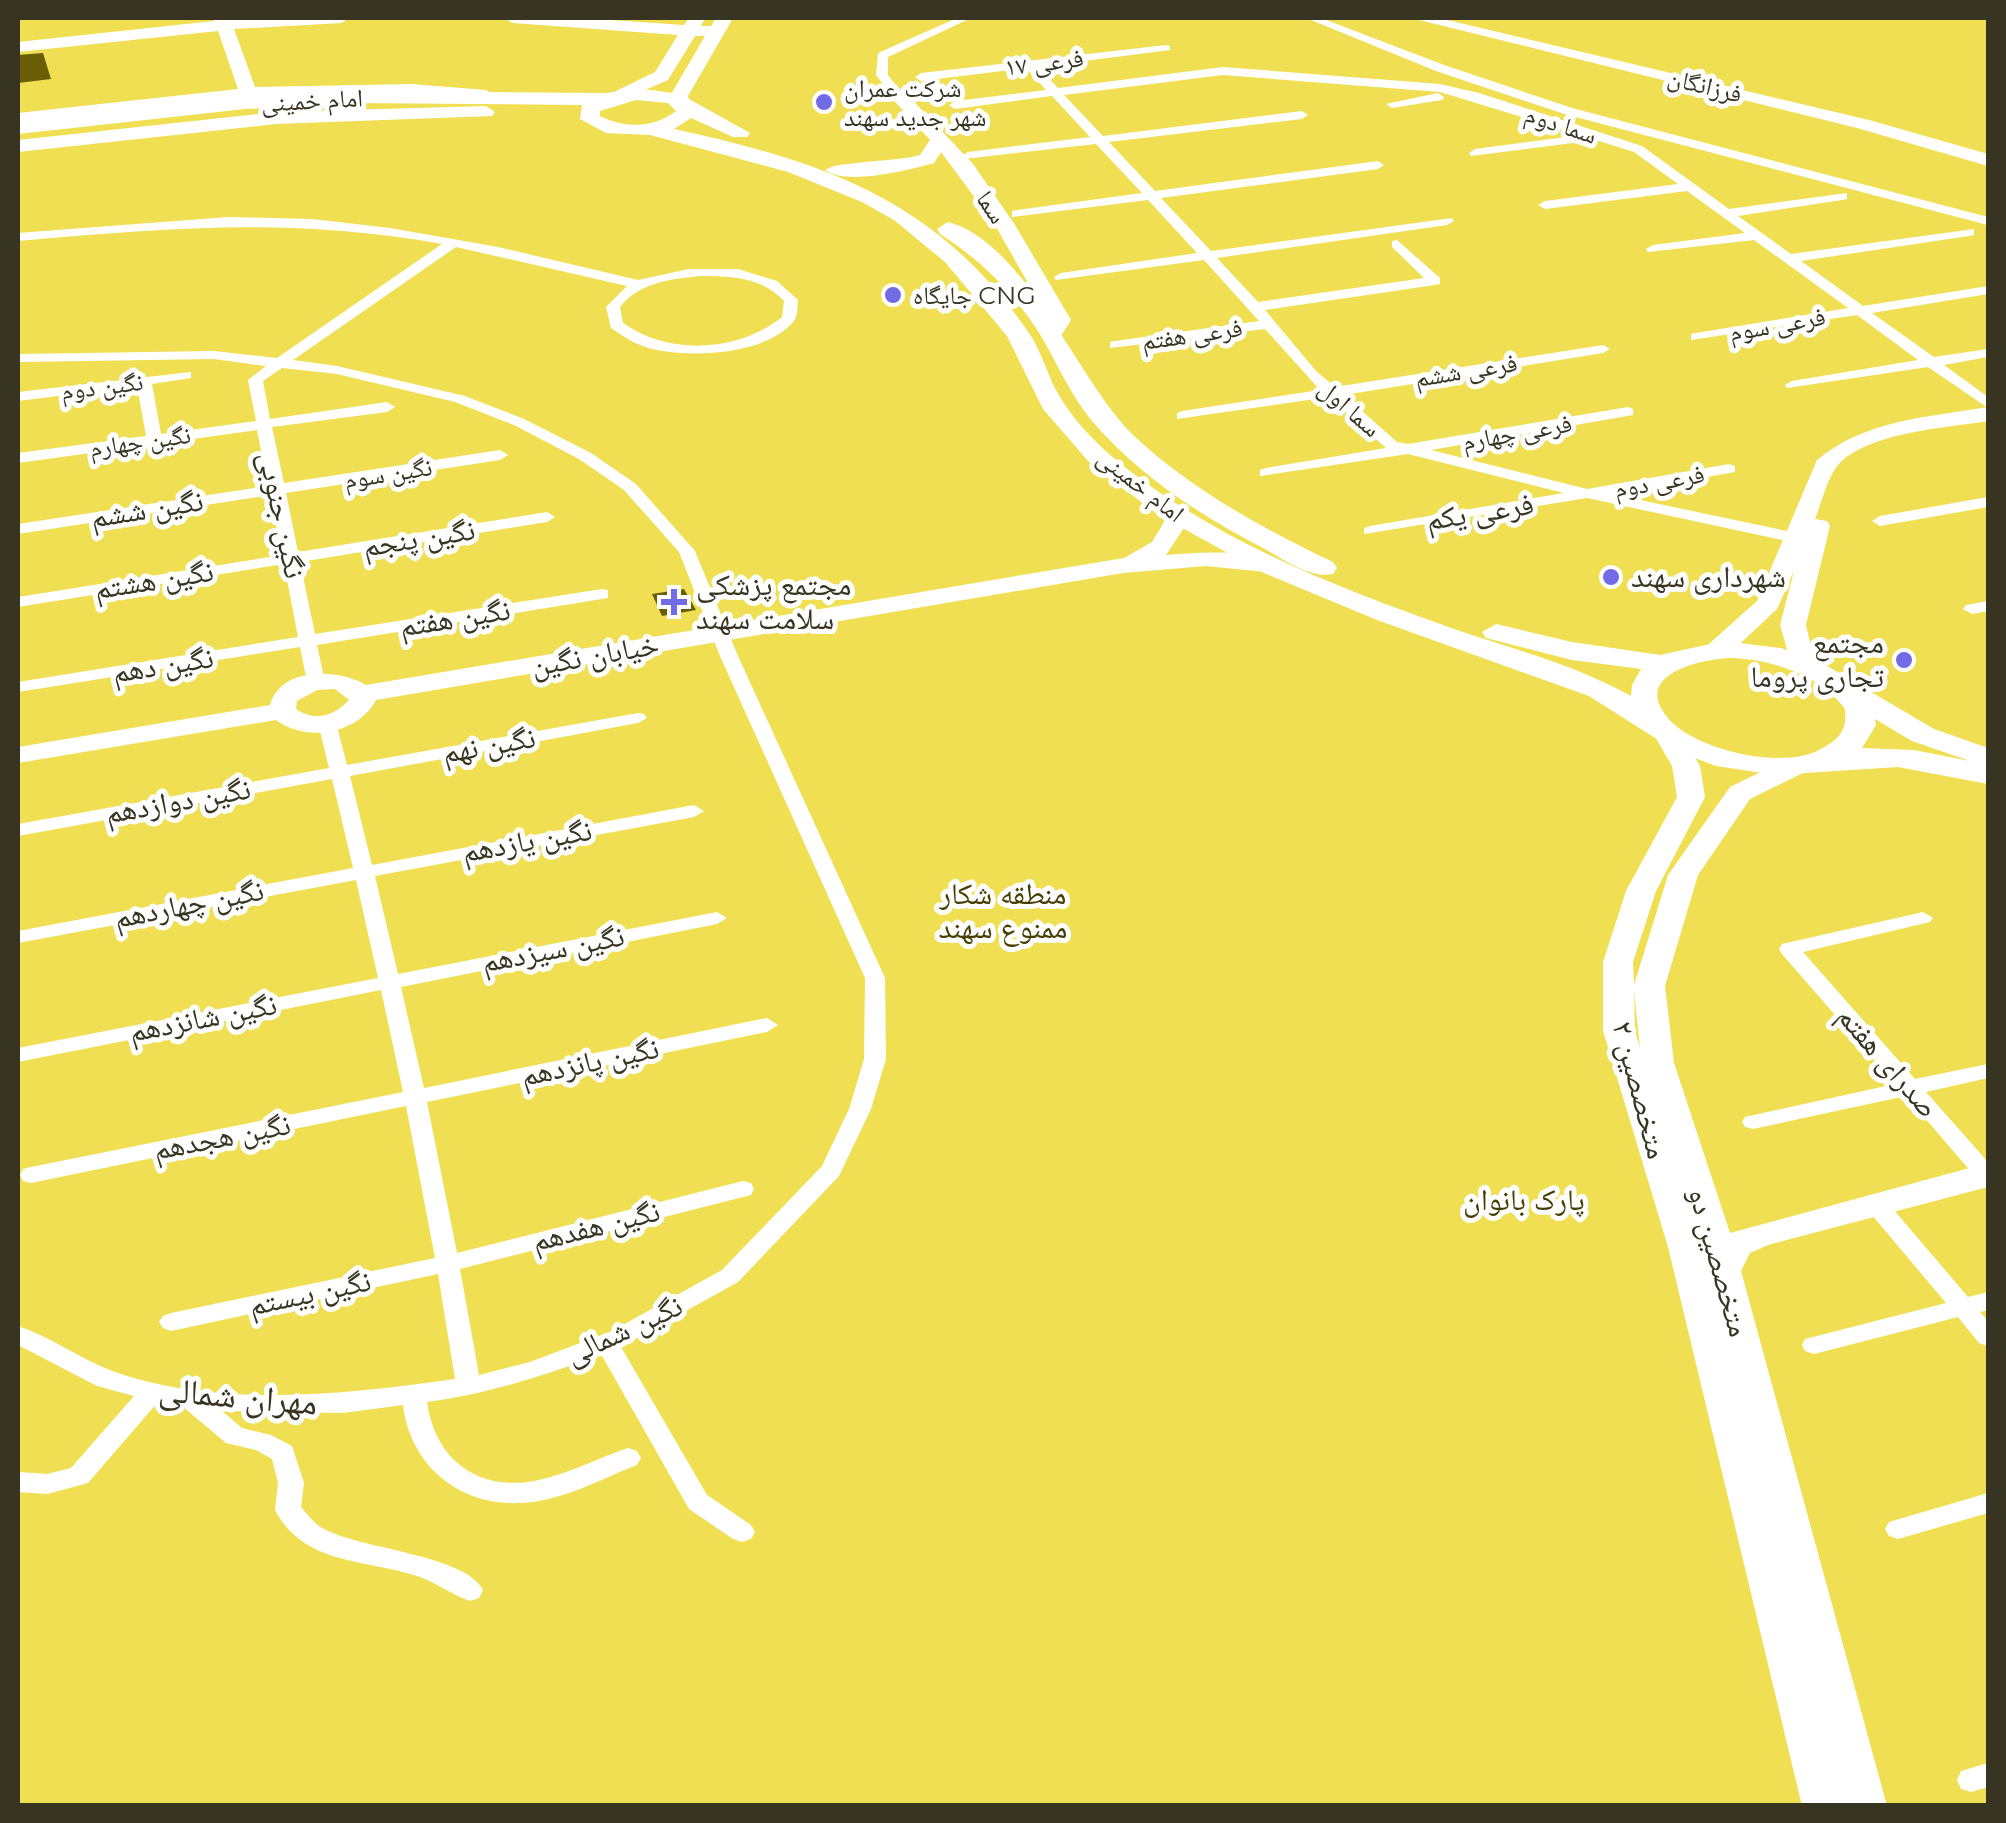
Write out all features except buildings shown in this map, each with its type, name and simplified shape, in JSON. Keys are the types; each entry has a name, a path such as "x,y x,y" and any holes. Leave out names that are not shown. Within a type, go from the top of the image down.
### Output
{"main road":[{"name":"امام خمینی","path":"18,128 246,103 352,96 663,96 714,124 875,186 962,237 1005,277 1051,334 1084,394 1126,441 1206,503 1307,561 1402,602 1486,630 1572,651 1663,664"},
{"path":"590,119 590,108 615,97"},
{"path":"648,129 681,118 684,105"},
{"name":"امام خمینی","path":"18,137 263,111 350,108 486,112 590,119 619,130 648,129 788,164 876,202 927,233 961,266 991,307 1018,334 1051,403 1112,469 1179,518 1330,594 1599,690 1696,750 1728,761 1810,762"},
{"path":"1664,731 1649,715 1643,696 1649,677 1663,664 1720,649 1756,651 1802,664 1923,735 1988,758"},
{"path":"1810,762 1850,744 1860,729 1859,710 1846,689"},
{"path":"1810,762 1875,756 1988,775"}],"street":[{"path":"18,47 223,21 342,18"},
{"path":"513,18 720,25 679,96 684,105"},
{"path":"896,92 882,75 882,54 965,18"},
{"path":"1312,18 1440,68 1568,111 1988,220"},
{"name":"فرزانگان","path":"1420,18 1862,124 1988,160"},
{"name":"فرزانگان","path":"1471,18 1988,149"},
{"path":"223,21 248,92"},
{"path":"615,97 662,76 693,24"},
{"name":"فرعی ۱۷","path":"921,77 1166,48"},
{"name":"سما اول","path":"1029,64 1330,392 1392,445 1590,494 1804,540"},
{"name":"سما دوم","path":"955,105 1224,71 1465,94 1638,149 1988,404"},
{"path":"18,119 248,92 411,89 509,97"},
{"name":"سما","path":"896,92 966,168 1006,225 1060,320 1051,334"},
{"path":"1392,104 1465,94"},
{"path":"18,146 276,118 486,112"},
{"path":"968,156 1302,115"},
{"path":"1475,153 1598,136"},
{"path":"834,170 897,168 927,159 939,140"},
{"path":"1016,214 1378,165"},
{"path":"1544,205 1689,187"},
{"path":"1725,214 1842,196"},
{"path":"1061,277 1447,222"},
{"path":"18,237 186,223 352,227 562,263 639,285 688,273 741,274 781,288 790,300 792,312 777,329 745,343 704,349 662,347 629,336 613,320 617,301 639,285"},
{"path":"1788,260 1970,232"},
{"path":"1653,250 1754,236"},
{"path":"282,364 453,243"},
{"path":"1255,307 1435,281 1397,244"},
{"path":"1858,310 1988,290"},
{"name":"فرعی سوم","path":"1696,337 1858,310"},
{"name":"فرعی هفتم","path":"1115,345 1268,324"},
{"name":"فرعی ششم","path":"1182,416 1602,348"},
{"path":"1792,385 1988,353"},
{"name":"نگین شمالی","path":"18,358 196,355 337,370 460,400 520,422 585,456 630,487 687,551 708,597 720,634 875,978 875,1059 860,1108 831,1170 730,1276 670,1312 606,1343 535,1370 470,1387"},
{"name":"نگین جنوبی","path":"282,364 256,380 316,682"},
{"name":"نگین دوم","path":"18,396 186,375"},
{"path":"144,380 154,438"},
{"name":"نگین چهارم","path":"18,458 387,407"},
{"name":"فرعی چهارم","path":"1407,451 1628,412"},
{"path":"1802,664 1794,625 1804,540 1826,464 1838,451 1884,434 1988,414"},
{"path":"1720,649 1768,604 1834,484 1852,460 1895,442 1988,426"},
{"path":"1266,473 1407,451"},
{"name":"نگین سوم","path":"276,490 500,456"},
{"name":"فرعی دوم","path":"1590,494 1729,469"},
{"name":"نگین ششم","path":"18,529 276,490"},
{"name":"فرعی یکم","path":"1370,530 1590,494"},
{"path":"1880,521 1988,502"},
{"name":"نگین پنجم","path":"290,558 547,517"},
{"path":"1123,566 1162,546 1179,518"},
{"name":"نگین هشتم","path":"18,602 290,558"},
{"name":"خیابان نگین","path":"362,694 1123,566 1206,559 1266,565"},
{"name":"نگین هفتم","path":"308,642 602,594"},
{"name":"نگین دهم","path":"18,687 308,642"},
{"path":"316,682 351,684 362,694 363,701 351,715 327,724 293,721 282,711 289,693 316,682"},
{"path":"18,755 282,711"},
{"name":"نگین نهم","path":"340,772 638,718"},
{"path":"327,724 389,980 449,1263 470,1387"},
{"name":"متخصصین ۲","path":"1664,731 1686,766 1691,797 1641,891 1618,962 1619,1031 1685,1247 1824,1806"},
{"name":"متخصصین دو","path":"1810,762 1740,793 1682,875 1648,986 1658,1063 1723,1272 1866,1806"},
{"name":"نگین دوازدهم","path":"18,830 340,772"},
{"name":"نگین یازدهم","path":"361,870 694,811"},
{"name":"نگین چهاردهم","path":"18,938 361,870"},
{"name":"نگین سیزدهم","path":"389,980 716,918"},
{"name":"صدرای هفتم","path":"1923,918 1789,949 1988,1175"},
{"name":"نگین شانزدهم","path":"18,1055 389,980"},
{"name":"نگین پانزدهم","path":"414,1098 767,1025"},
{"path":"1753,1122 1988,1072"},
{"name":"نگین هجدهم","path":"31,1175 414,1098"},
{"path":"1723,1272 1736,1245 1787,1225 1988,1175"},
{"name":"نگین هفدهم","path":"449,1263 743,1188"},
{"path":"1702,1202 1723,1217 1756,1226 1787,1225"},
{"path":"1874,1202 1988,1338"},
{"name":"نگین بیستم","path":"170,1322 449,1263"},
{"path":"1814,1345 1988,1300"},
{"name":"مهران شمالی","path":"18,1335 106,1379 188,1397 283,1406 414,1396 470,1387"},
{"path":"606,1343 698,1502 742,1532"},
{"path":"18,1482 47,1484 79,1476 153,1391"},
{"path":"414,1396 416,1426 436,1463 460,1481 484,1488 520,1494 628,1458"},
{"path":"188,1397 236,1436 262,1442 283,1454 290,1483 288,1510 309,1534 338,1548 426,1568 470,1590"},
{"path":"1898,1529 1988,1503"}],"green space":[{"name":"منطقه شکار ممنوع سهند","path":"18,18 1988,18 1988,1805 18,1805"}],"place":[{"name":"شرکت عمران شهر جدید سهند","path":"824,102"},
{"name":"جایگاه CNG","path":"893,295"},
{"name":"شهرداری سهند","path":"1611,577"},
{"name":"مجتمع پزشکی سلامت سهند","path":"674,602"},
{"name":"مجتمع تجاری پروما","path":"1904,660"}],"park label":[{"name":"پارک بانوان","path":"1524,1200"}]}
